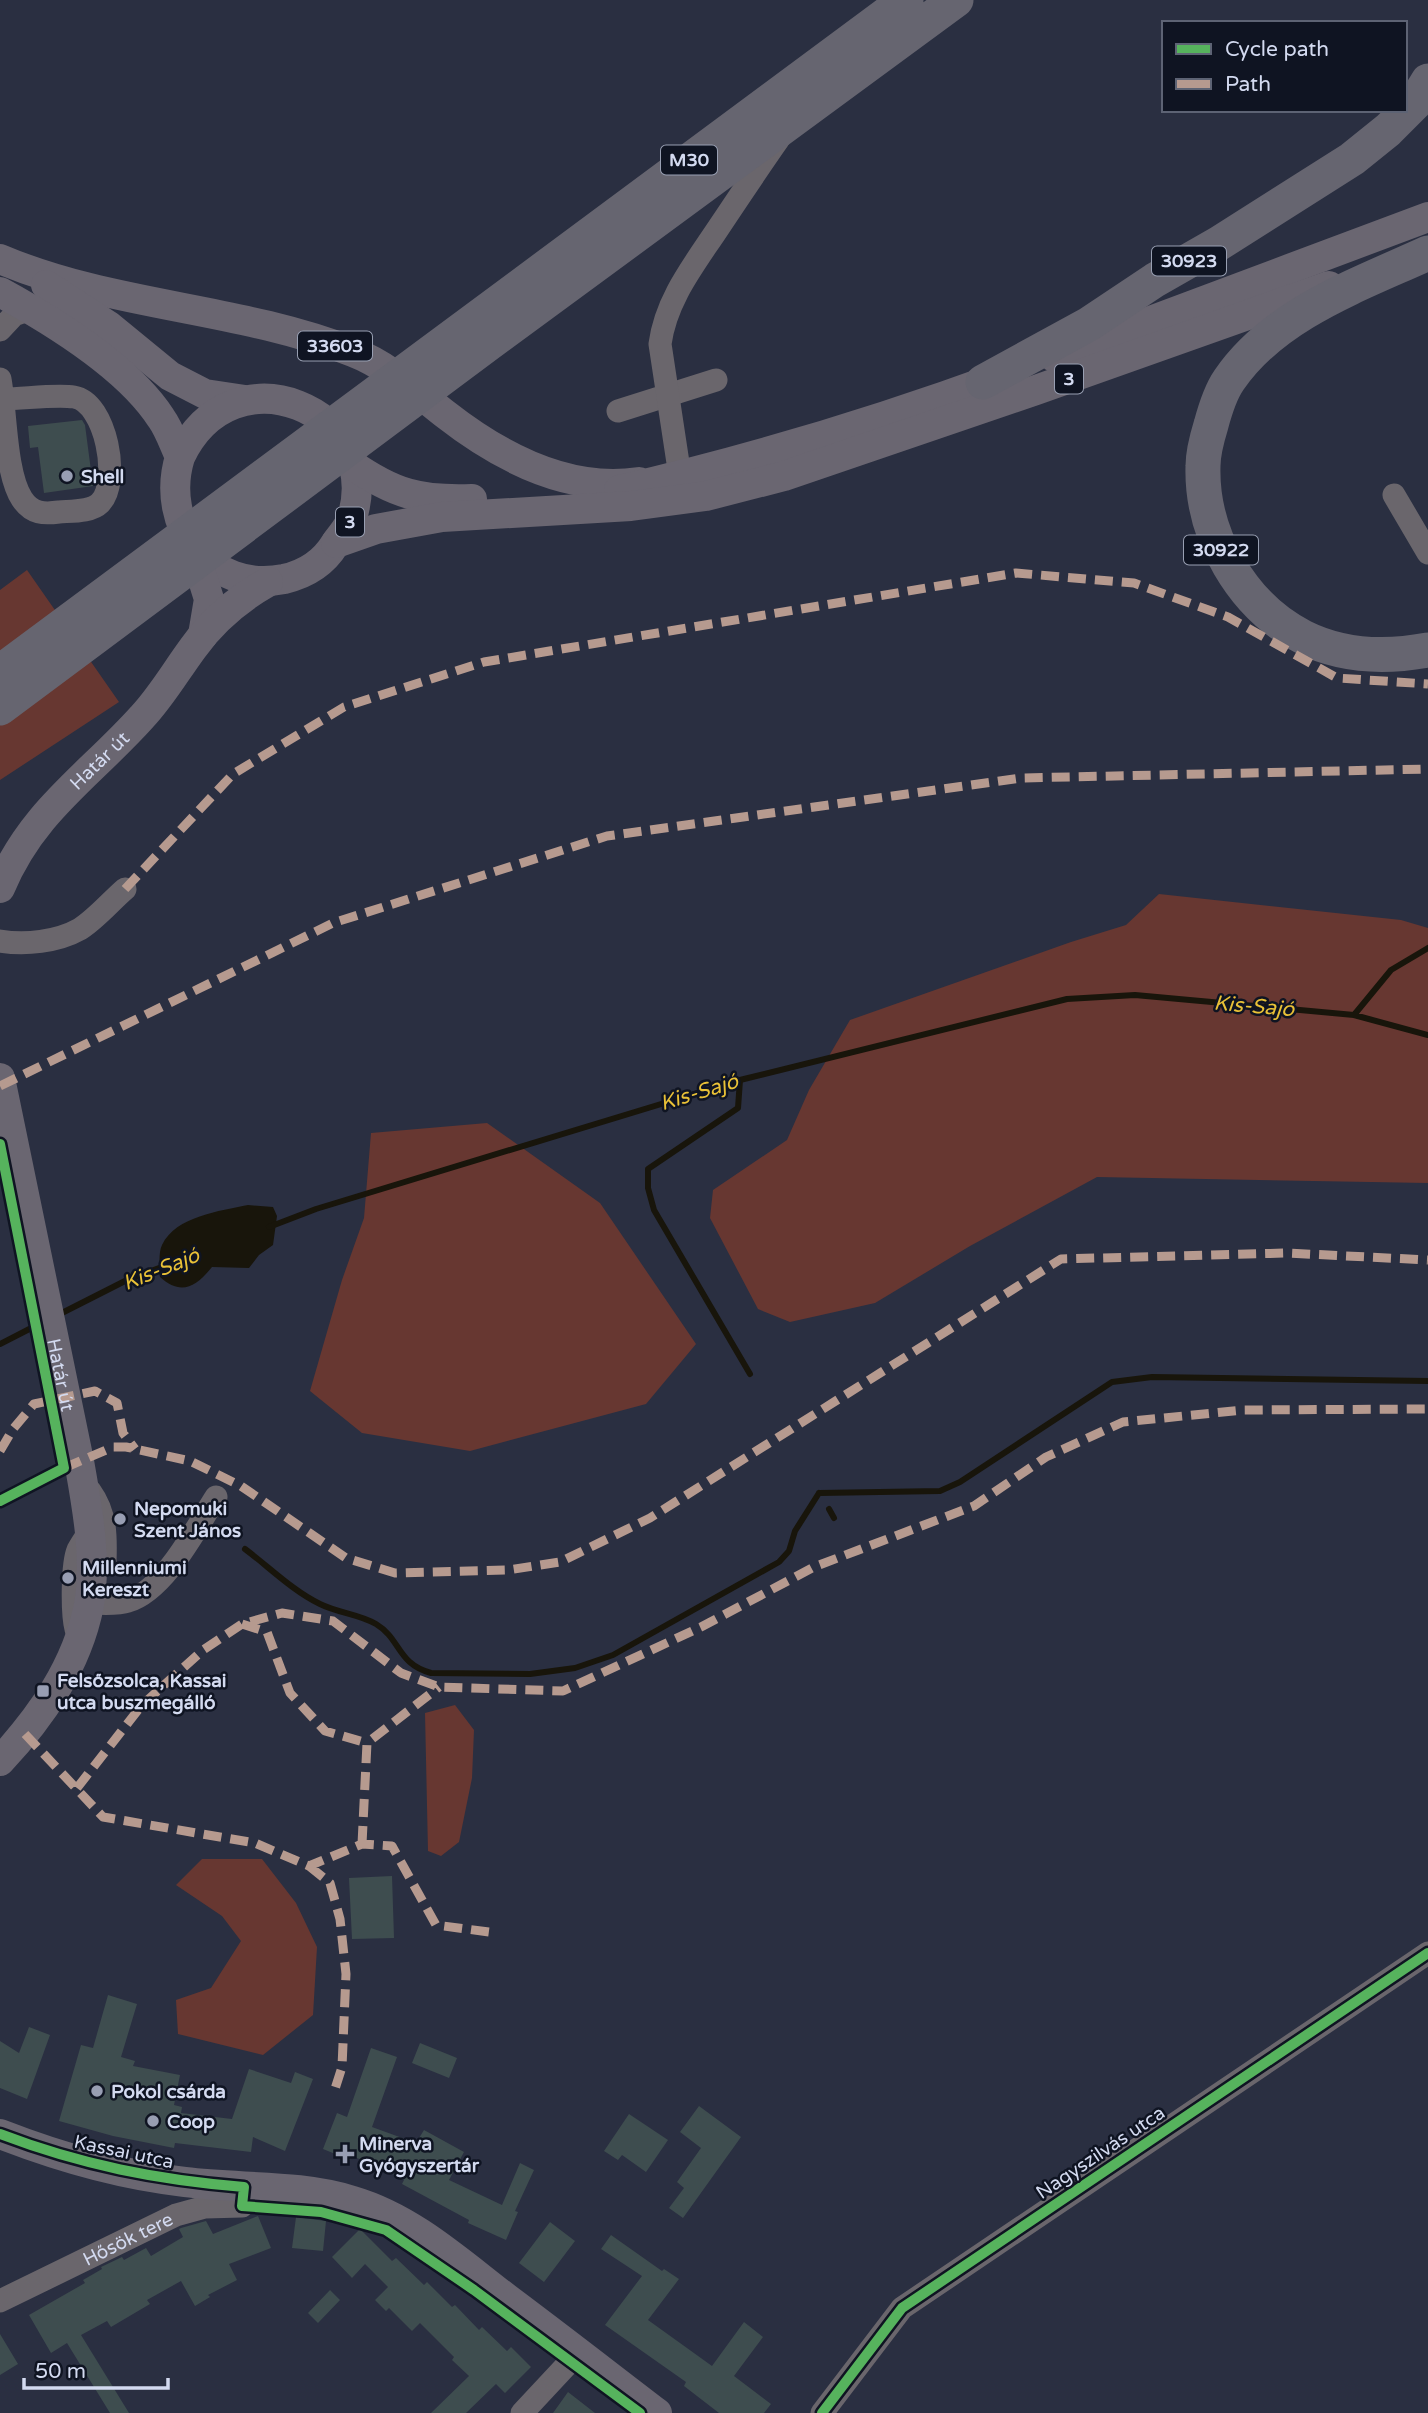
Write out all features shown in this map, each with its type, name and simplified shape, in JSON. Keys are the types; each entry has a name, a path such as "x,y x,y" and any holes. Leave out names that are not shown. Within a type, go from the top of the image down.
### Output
{"highway":[{"name":"M30","path":"0,708 61,644 480,333 906,0"},
{"name":"M30","path":"480,333 790,121 956,0"},
{"name":"30923","path":"1407,109 1428,81"},
{"name":"30923","path":"983,382 1089,324 1155,279 1218,244 1352,159 1405,112"},
{"name":"30922","path":"1428,252 1344,291 1278,329 1262,342 1228,381 1217,404 1203,466 1208,515 1214,537 1240,581 1273,617 1302,636 1355,653 1374,656 1428,650"},
{"name":"M30","path":"0,672 61,644"}],"main road":[{"name":"3","path":"351,464 382,485 421,498 607,493 680,476 919,406 1428,218"},
{"name":"3","path":"336,543 376,529 442,517 631,506 706,496 784,476 1428,252"},
{"name":"3","path":"8,263 109,326 170,376 205,394 250,400"},
{"name":"33603","path":"8,263 106,293 280,329 355,352 407,383 448,416 521,464 577,482 626,484"},
{"path":"0,292 31,309 113,367 149,402 162,419 180,457"},
{"name":"3","path":"262,398 288,401 313,412 341,440 355,477 355,504 347,530 336,543 330,553 310,569 289,578 268,582 244,578 220,569 198,551 182,528 174,500 175,472 195,431 206,420 233,404 262,398"},
{"name":"3","path":"626,484 680,476"},
{"path":"190,540 209,599 203,635"},
{"name":"Határ út","path":"0,888 22,843 62,795 143,717 203,635 233,604 268,582"},
{"name":"Határ út","path":"0,1079 80,1468 90,1531 96,1603 66,1671 25,1734 0,1761"},
{"name":"Kassai utca","path":"0,2134 37,2148 130,2174 183,2182 320,2193 354,2201 386,2214 436,2244 657,2413"}],"street":[{"path":"680,476 660,344 663,323 686,276 790,121"},
{"path":"0,330 14,315 31,309"},
{"path":"618,411 716,380"},
{"path":"2,389 75,397 89,404 100,419 111,473 110,484 100,503 92,508 44,514 35,512 24,503 12,472 2,389"},
{"path":"1395,495 1428,553"},
{"path":"0,941 23,944 58,937 80,929 125,888"},
{"path":"80,1468 104,1521 105,1549 96,1603 126,1602 142,1596 155,1585 188,1542 216,1497"},
{"path":"79,1643 73,1611 76,1559 78,1549 90,1531"},
{"name":"Nagyszilvás utca","path":"822,2413 902,2308 1428,1953"},
{"name":"Hősök tere","path":"0,2301 176,2215 205,2207 242,2206"},
{"path":"522,2413 578,2353"}],"shaded area":[{"path":"27,570 119,702 0,780 0,590"},
{"path":"1159,894 1401,920 1428,928 1428,1183 1097,1177 970,1246 875,1303 790,1322 758,1309 710,1218 713,1190 787,1140 809,1090 850,1020 1126,925"},
{"path":"487,1123 600,1203 696,1344 646,1404 470,1451 362,1433 310,1391 342,1280 364,1218 371,1133"},
{"path":"455,1705 474,1730 472,1778 459,1842 441,1856 428,1851 425,1713"},
{"path":"202,1859 262,1859 296,1903 317,1947 313,2015 263,2055 178,2034 176,2000 211,1988 241,1941 222,1916 176,1885"}],"water":[{"path":"248,1205 273,1207 277,1216 273,1245 259,1255 249,1268 212,1267 200,1280 188,1287 175,1286 160,1277 162,1245 177,1227 200,1216"}],"building":[{"path":"82,420 85,425 93,486 44,493 38,447 30,448 28,426"},
{"path":"392,1876 394,1938 352,1939 349,1878"},
{"path":"108,1995 137,2004 121,2057 135,2061 133,2066 180,2075 174,2105 182,2107 181,2113 232,2119 249,2069 291,2083 295,2072 313,2079 285,2151 253,2137 251,2152 175,2143 174,2148 113,2136 59,2121 81,2045 93,2048"},
{"path":"29,2027 50,2035 27,2099 0,2088 0,2041 19,2053"},
{"path":"420,2043 457,2058 449,2078 412,2063"},
{"path":"371,2048 397,2057 372,2127 416,2143 424,2130 464,2152 449,2180 502,2205 520,2163 534,2170 515,2211 518,2212 506,2240 468,2223 469,2220 402,2184 404,2180 374,2164 351,2156 350,2160 323,2149 337,2113 347,2117"},
{"path":"699,2106 741,2137 683,2218 669,2208 684,2188 677,2182 701,2148 680,2132"},
{"path":"629,2114 668,2140 646,2172 622,2155 618,2160 604,2151"},
{"path":"258,2216 271,2248 229,2264 237,2280 208,2295 210,2297 195,2306 181,2281 147,2300 150,2304 111,2327 107,2321 81,2335 129,2413 110,2413 67,2343 51,2353 29,2315 85,2283 83,2280 102,2269 101,2267 122,2257 124,2260 146,2248 151,2256 183,2237 179,2229 181,2228 206,2221 213,2234"},
{"path":"296,2217 326,2221 323,2251 292,2248"},
{"path":"550,2222 575,2241 544,2282 519,2263"},
{"path":"360,2229 392,2261 396,2258 424,2285 427,2282 452,2307 455,2305 479,2330 482,2327 507,2351 511,2347 531,2367 505,2393 496,2384 466,2413 431,2413 469,2376 420,2323 412,2331 389,2308 386,2311 375,2300 388,2287 365,2264 352,2278 332,2257"},
{"path":"611,2235 662,2271 664,2269 679,2279 648,2320 712,2366 744,2322 763,2337 734,2376 771,2404 764,2413 719,2413 684,2386 686,2382 605,2325 642,2276 601,2249"},
{"path":"330,2290 340,2300 318,2323 308,2313"},
{"path":"0,2334 18,2364 0,2375"},
{"path":"568,2392 595,2413 553,2413"}],"waterway":[{"path":"1354,1015 1391,970 1428,948"},
{"name":"Kis-Sajó","path":"269,1227 316,1209 740,1080 1067,999 1135,995 1354,1015 1428,1035"},
{"path":"740,1080 738,1108 648,1169 648,1188 654,1210 750,1374"},
{"name":"Kis-Sajó","path":"56,1316 125,1281 167,1265"},
{"name":"Kis-Sajó","path":"0,1344 43,1322"},
{"path":"819,1493 940,1491 960,1482 1112,1382 1152,1377 1428,1381"},
{"path":"245,1549 310,1599 376,1624 405,1657 420,1669 431,1673 530,1674 575,1668 613,1655 779,1562 789,1551 795,1531 819,1493"},
{"path":"829,1509 834,1518"}],"marked path":[{"path":"125,889 233,774 344,707 484,662 1016,573 1134,583 1228,617 1337,678 1428,684"},
{"path":"0,1086 333,923 607,836 1021,778 1428,769"},
{"path":"64,1468 113,1447 126,1447 190,1461 241,1486 346,1558 395,1573 508,1570 560,1562 650,1518 1061,1259 1287,1253 1428,1260"},
{"path":"0,1451 13,1429 34,1404 95,1391 117,1403 123,1433 135,1449"},
{"path":"77,1788 142,1705 203,1650 242,1624 282,1613 333,1621 401,1673 439,1687 563,1691 701,1627 814,1567 974,1506 1046,1457 1123,1422 1244,1410 1428,1409"},
{"path":"242,1624 267,1632 290,1693 325,1731 367,1743"},
{"path":"362,1844 367,1743 439,1687"},
{"path":"25,1734 103,1817 255,1843 309,1866 362,1844 392,1846 436,1925 489,1932"},
{"path":"309,1866 330,1883 340,1919 346,1974 342,2067 335,2089"}],"cycle path":[{"path":"0,1144 64,1468 0,1501"},
{"path":"822,2413 902,2308 1428,1953"},
{"path":"0,2134 120,2170 244,2187 242,2206 321,2212 386,2230 474,2290 640,2413"}],"place":[{"name":"Shell","path":"67,476"},
{"name":"Nepomuki Szent János","path":"120,1519"},
{"name":"Millenniumi Kereszt","path":"68,1578"},
{"name":"Felsőzsolca, Kassai utca buszmegálló","path":"43,1691"},
{"name":"Pokol csárda","path":"97,2091"},
{"name":"Coop","path":"153,2121"},
{"name":"Minerva Gyógyszertár","path":"345,2154"}]}
